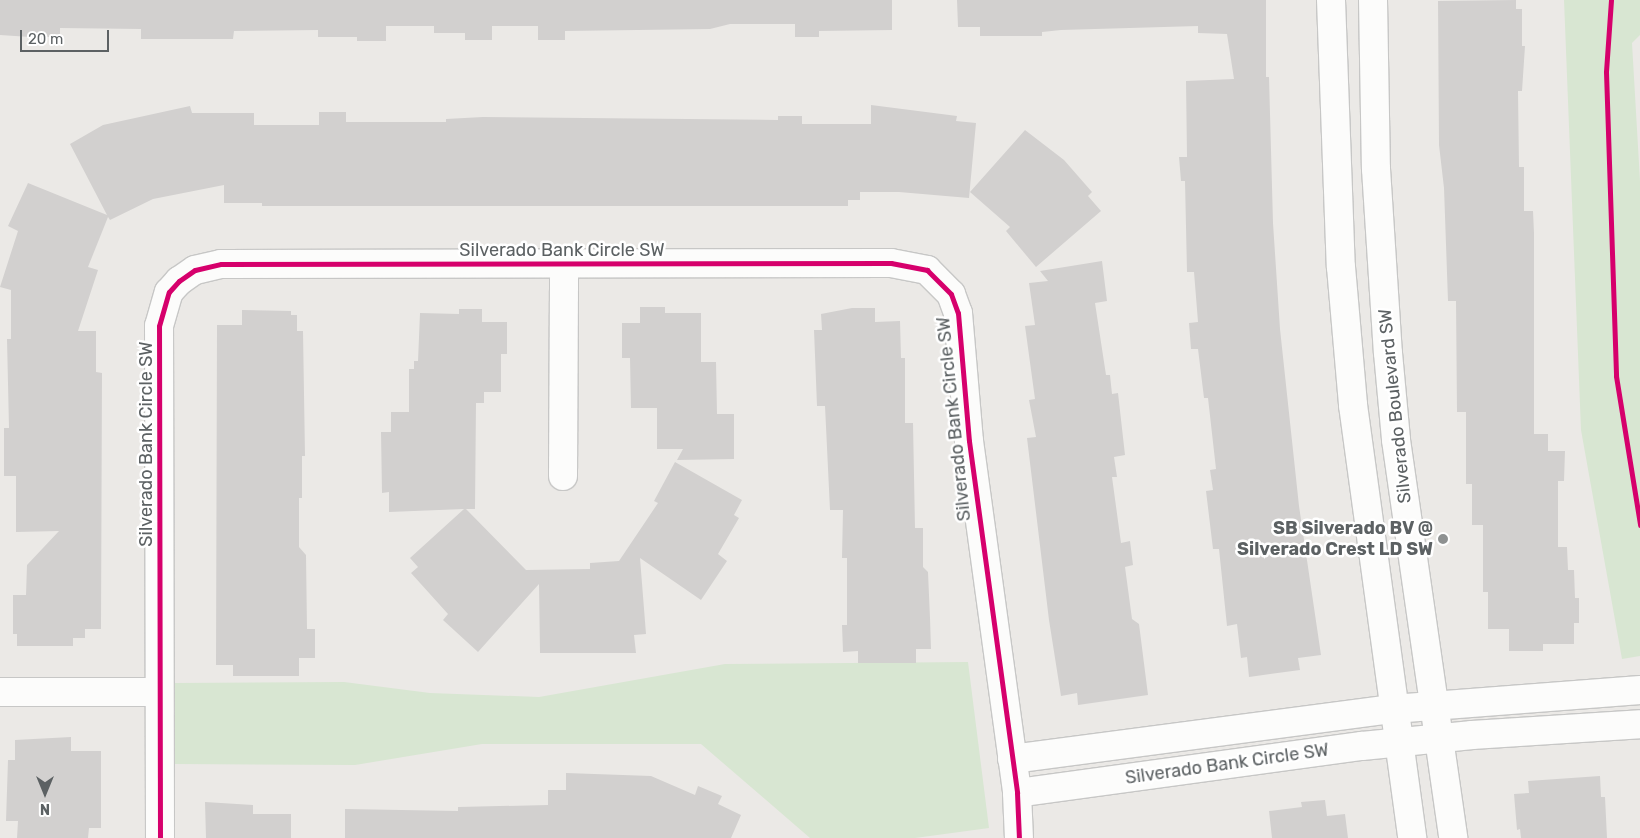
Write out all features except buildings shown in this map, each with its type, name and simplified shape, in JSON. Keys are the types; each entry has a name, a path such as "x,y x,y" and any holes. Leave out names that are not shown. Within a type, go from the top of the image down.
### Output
{"street":[{"path":"1330,0 1341,267 1352,385 1393,709 1412,838"},
{"name":"Silverado Boulevard SW","path":"1373,0 1376,169 1388,353 1396,440 1453,838"},
{"name":"Silverado Bank Circle SW","path":"160,838 159,326 170,292 179,281 195,270 222,264 891,263 927,270 951,294 958,313 969,441 1017,793 1019,838"},
{"path":"563,476 564,264"},
{"name":"Silverado Bank Circle SW","path":"1012,759 1393,709 1640,690"},
{"path":"0,692 159,692"},
{"name":"Silverado Bank Circle SW","path":"1017,793 1225,762 1399,742 1640,724"}],"green space":[{"path":"1564,0 1640,0 1640,35 1632,43 1640,181 1640,656 1622,659 1581,430"},
{"path":"968,662 989,828 915,838 810,838 701,744 482,744 355,765 174,764 175,683 344,682 430,693 539,697 725,664"}],"cycle path":[{"path":"1611,0 1606,72 1616,376 1640,525"},
{"path":"160,838 159,326 169,292 179,281 195,270 221,264 891,263 927,270 951,294 958,313 969,441 1017,793 1019,838"}],"place":[{"name":"SB Silverado BV @ Silverado Crest LD SW","path":"1443,539"}]}
